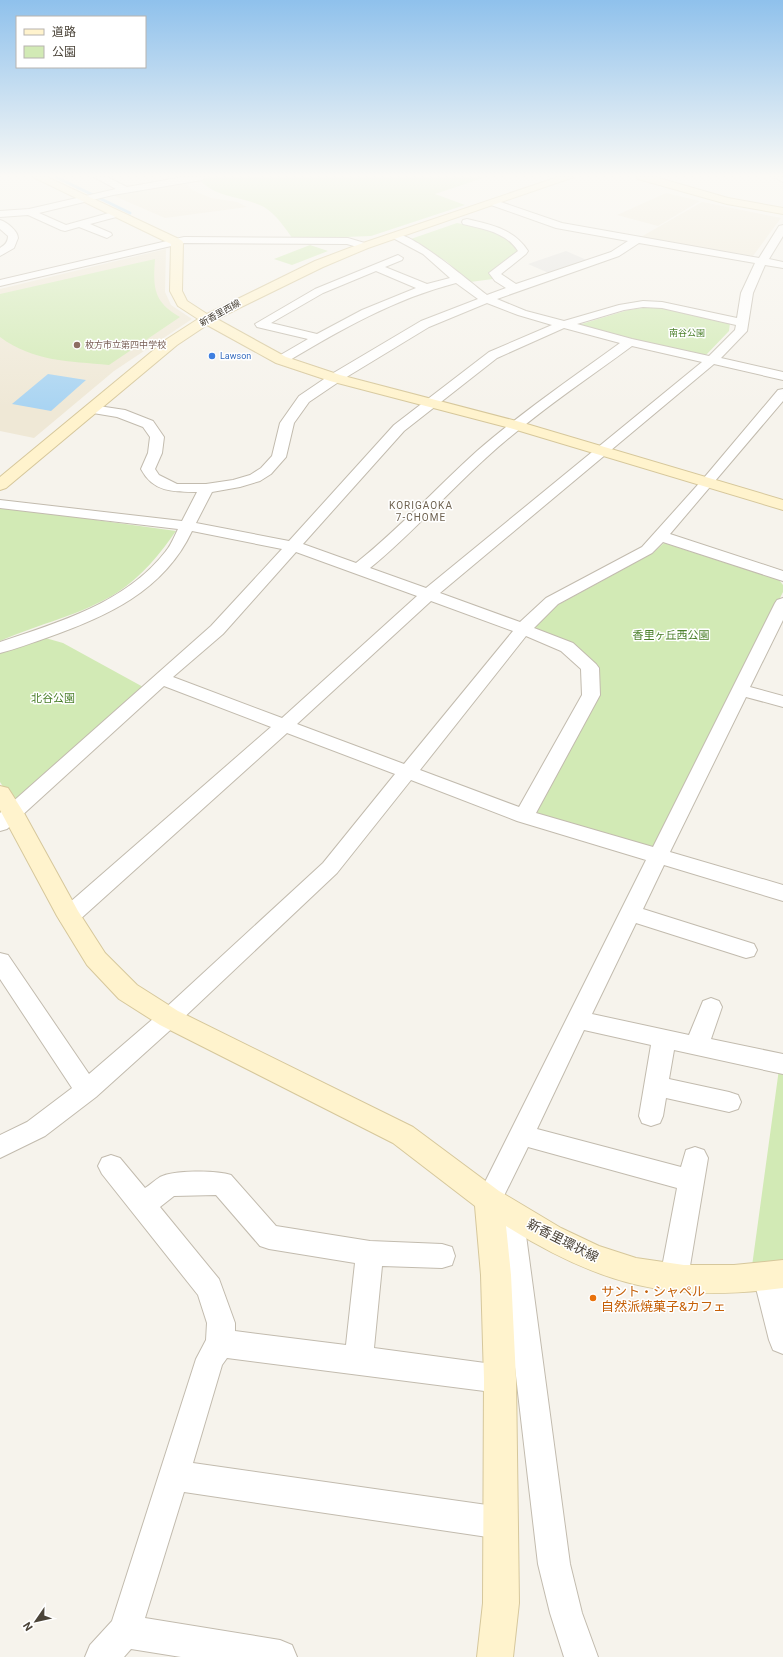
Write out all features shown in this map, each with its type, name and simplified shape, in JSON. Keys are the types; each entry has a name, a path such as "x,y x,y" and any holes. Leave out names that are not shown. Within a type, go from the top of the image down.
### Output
{"street":[{"path":"0,283 124,254"},
{"path":"177,254 176,291 182,302 207,319 281,360 335,378 515,426 783,505"},
{"name":"新香里西線","path":"0,485 172,342 207,319 235,304 319,264 343,254"},
{"path":"430,254 458,279 487,300 561,325 710,361 783,376"},
{"path":"515,288 499,279 495,273 521,254"},
{"path":"92,409 120,413 148,424 157,437 155,453 148,469 153,478 175,488 206,488 235,484 255,478 266,471 279,457 287,423 304,398 424,324 515,288 614,254"},
{"path":"722,254 783,264"},
{"path":"69,916 284,726 428,595 710,361 741,331 748,293 766,254"},
{"path":"319,338 261,324 319,291 398,258"},
{"path":"375,267 424,287"},
{"path":"281,360 367,310 424,287 458,279"},
{"path":"4,810 161,679 217,630 400,428 494,355 561,325 623,307 643,304 662,305 742,323"},
{"path":"358,570 386,549 464,470 515,426 630,342"},
{"path":"0,1147 36,1129 87,1090 170,1018 330,868 523,629 552,601 647,550 708,482 783,393"},
{"path":"0,648 79,619 120,599 145,581 162,567 180,542 187,526 200,504 206,488"},
{"path":"0,504 187,526 293,546 523,629 567,647 590,668 591,695 524,816"},
{"path":"660,536 783,576"},
{"path":"495,1657 501,1603 500,1379 496,1275 499,1206 521,1135 783,603"},
{"path":"161,679 524,816 783,893"},
{"path":"740,690 783,702"},
{"name":"新香里環状線","path":"4,810 96,959 128,992 170,1018 403,1135 499,1206 590,1257 640,1273 674,1278 738,1280 775,1275"},
{"path":"630,913 746,950"},
{"path":"0,960 87,1090"},
{"path":"697,1046 711,1007"},
{"path":"578,1020 783,1064"},
{"path":"651,1116 664,1039"},
{"path":"656,1086 729,1102"},
{"path":"521,1135 693,1169 674,1278"},
{"path":"102,1657 125,1631 210,1358 220,1344 221,1323 209,1288 111,1166"},
{"path":"143,1204 169,1185 222,1183 269,1237 370,1252 442,1256"},
{"path":"499,1206 554,1564 566,1613 582,1657"},
{"path":"358,1360 370,1252"},
{"path":"775,1275 783,1340"},
{"path":"220,1344 243,1344 500,1379"},
{"path":"173,1475 501,1523"},
{"path":"125,1631 280,1657"}],"shaded area":[{"name":"枚方市立第四中学校","path":"144,254 166,254 165,292 171,305 192,319 114,371 34,438 0,431 0,289"},
{"path":"556,254 574,254 589,261 551,274 528,264"}],"green space":[{"path":"286,254 319,254 292,265 274,259"},
{"path":"434,254 515,254 490,272 493,279 470,282 446,261"},
{"path":"155,259 154,278 157,293 164,306 180,317 109,365 66,361 39,356 13,345 0,337 0,294"},
{"name":"南谷公園","path":"661,308 730,323 729,331 706,355 575,326 628,310"},
{"path":"2,507 176,531 150,564 127,586 118,592 90,607 0,641 0,509"},
{"name":"香里ヶ丘西公園","path":"664,543 779,580 783,585 783,592 654,849 533,812 600,689 600,674 587,657 529,628 545,612 653,553"},
{"name":"北谷公園","path":"42,637 63,643 145,688 15,805 0,782 0,652"},
{"path":"779,1069 783,1070 783,1260 752,1266"}],"water":[{"path":"48,374 86,380 51,411 12,404"}],"place":[{"name":"枚方市立第四中学校","path":"77,345"},
{"name":"Lawson","path":"212,356"},
{"name":"サント・シャペル 自然派焼菓子&カフェ","path":"593,1298"}],"district":[{"name":"KORIGAOKA 7-CHOME","path":"421,510"}]}
